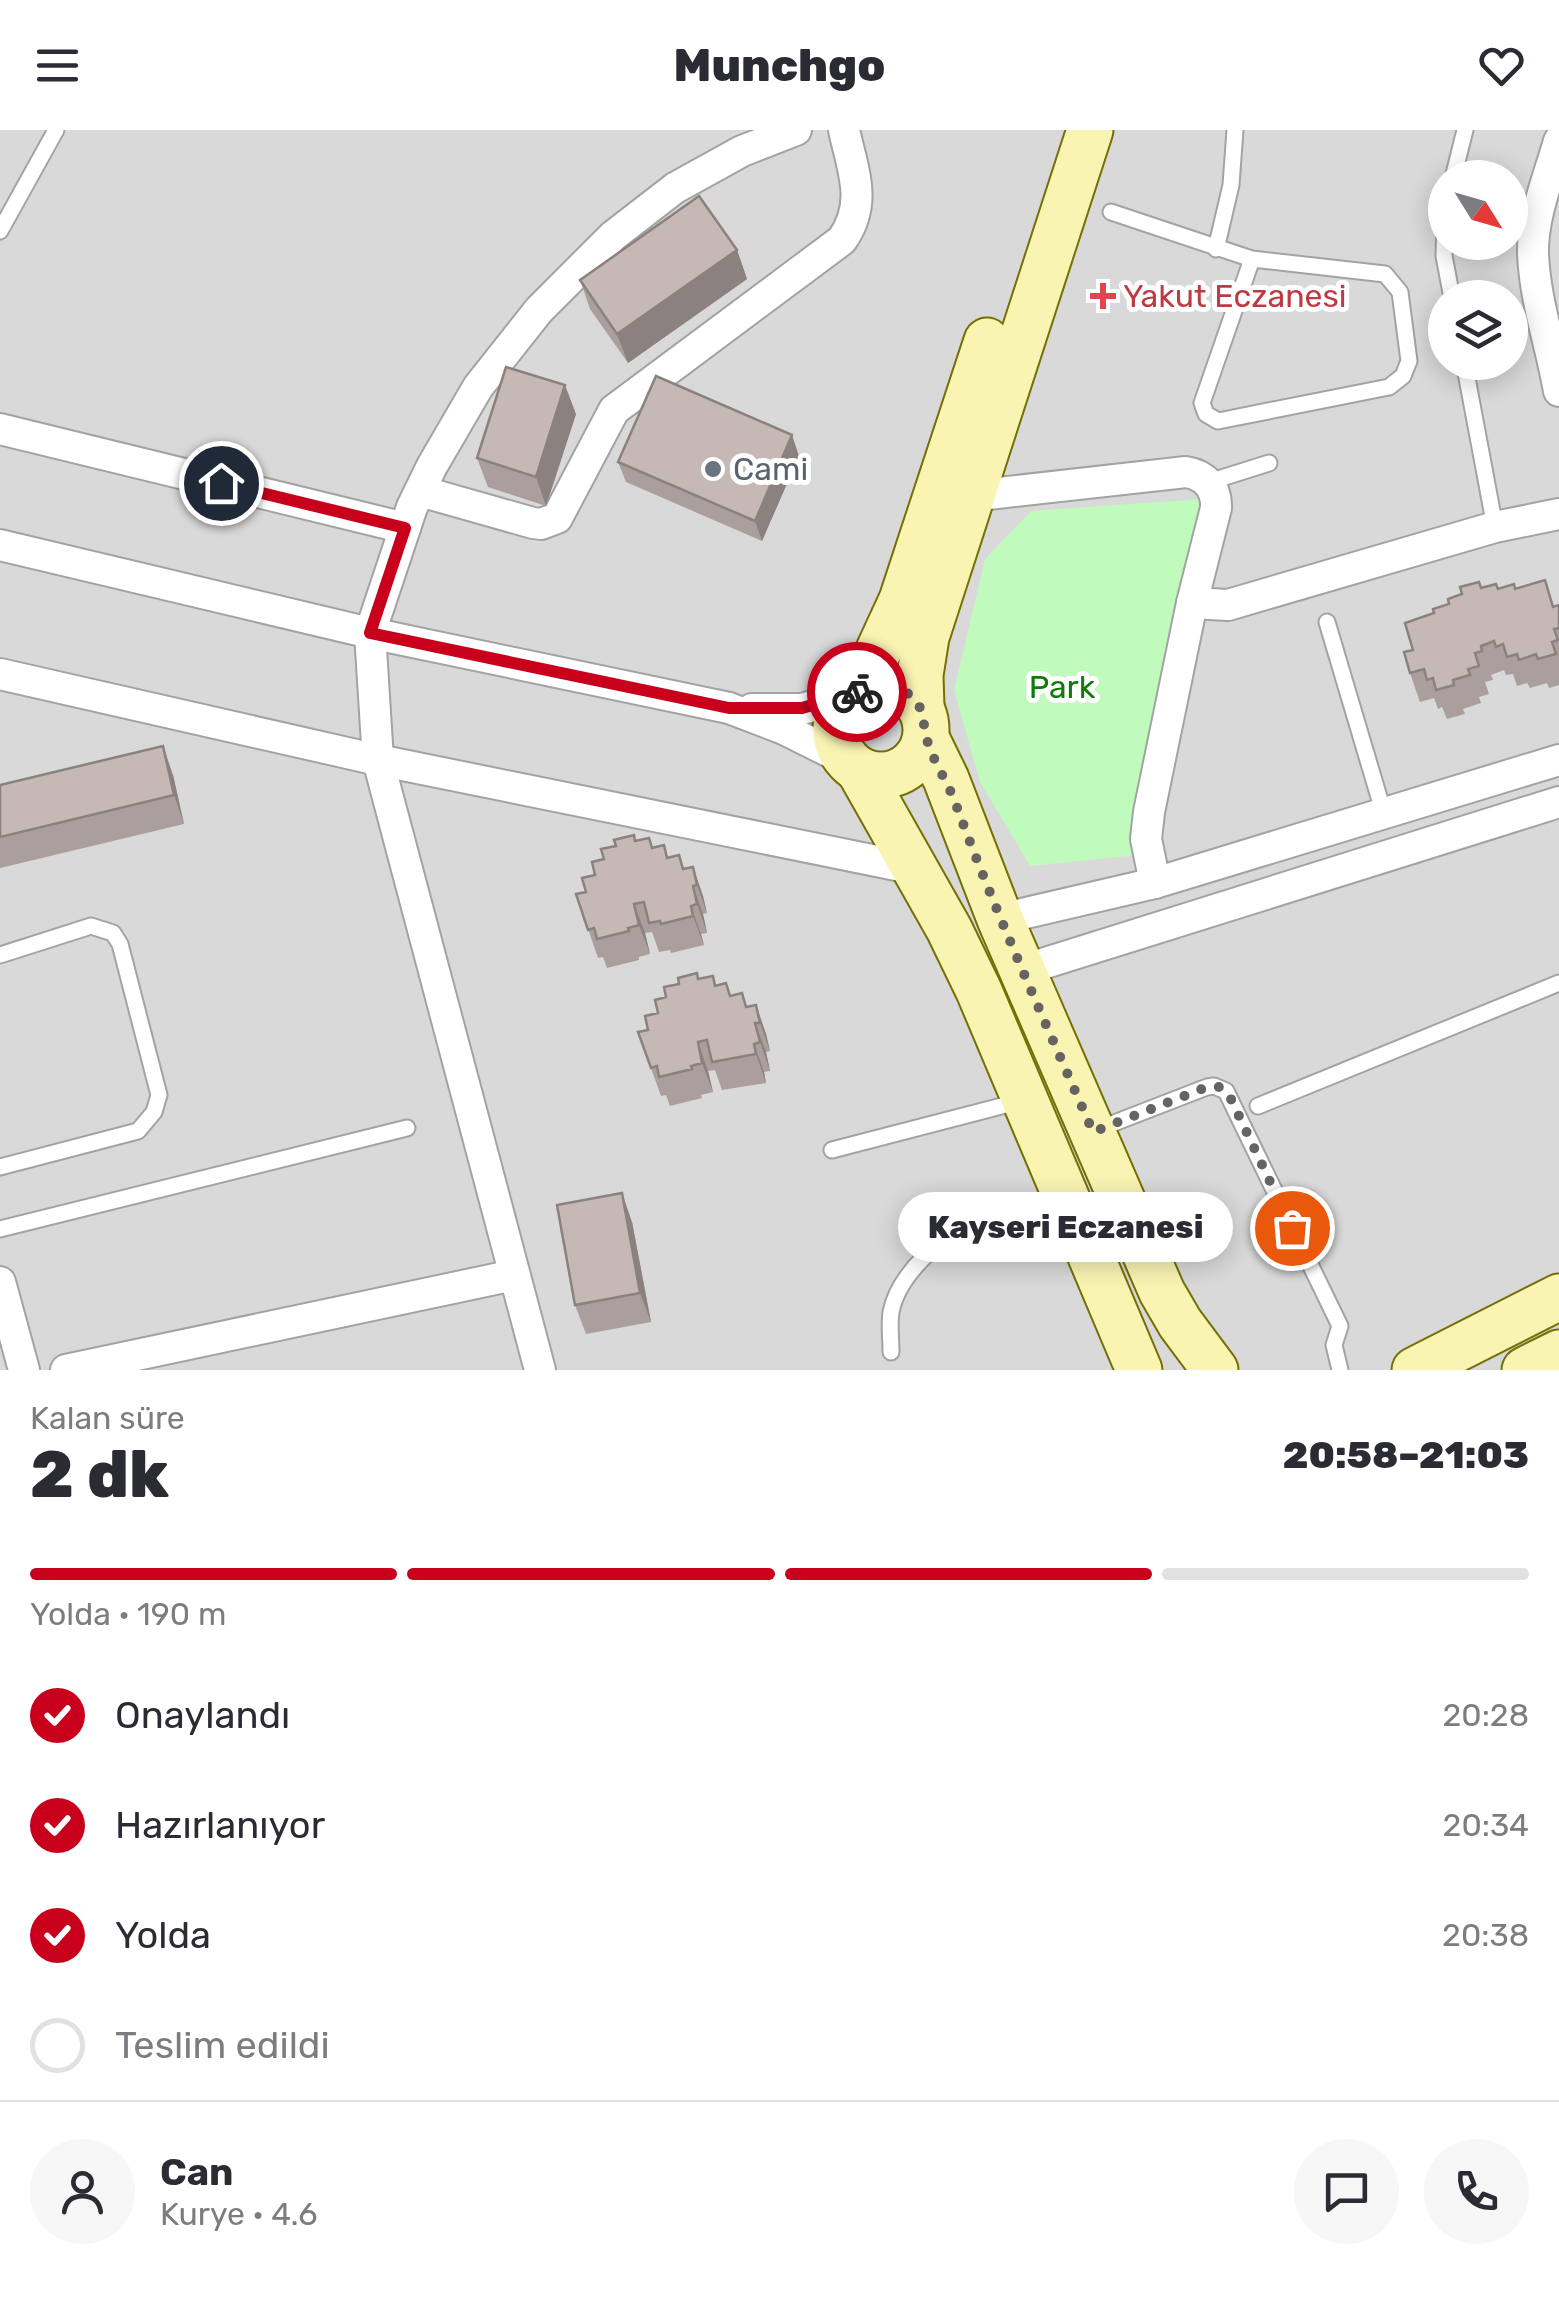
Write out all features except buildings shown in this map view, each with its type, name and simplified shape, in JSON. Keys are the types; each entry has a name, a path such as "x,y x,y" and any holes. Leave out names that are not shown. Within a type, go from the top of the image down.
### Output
{"street":[{"path":"540,1370 378,760 370,633 420,491 478,387 516,336 575,271 674,188 742,151 796,130"},
{"path":"420,491 532,523 557,518 614,410 842,240 859,201 844,130"},
{"path":"1057,130 902,600 857,692 836,720 840,749 916,869 979,991 1139,1370"},
{"path":"0,545 370,633 729,708 784,729 853,765 887,776 900,771 922,752 920,675 924,647 1090,130"},
{"path":"1559,140 1533,250 1541,313 1559,391"},
{"path":"0,429 405,528"},
{"path":"970,496 1186,472 1208,482 1214,492 1216,508 1192,603 1146,826 1155,883"},
{"path":"1192,603 1228,605 1495,527 1559,514"},
{"path":"0,674 378,760 916,869"},
{"path":"729,708 802,708 882,684 898,687 924,723 1000,920 1162,1292 1215,1370"},
{"path":"1000,920 1155,883 1559,760"},
{"path":"1023,970 1559,802"},
{"path":"66,1370 514,1274"},
{"path":"0,1282 24,1370"},
{"path":"1415,1370 1559,1297"},
{"path":"1525,1370 1559,1352"}],"lane":[{"path":"0,231 56,130"},
{"path":"1216,249 1230,185 1235,130"},
{"path":"1458,160 1465,130"},
{"path":"1111,212 1252,259 1377,272 1392,279 1400,292 1409,361 1402,376 1390,387 1218,421 1212,418 1202,402 1252,259"},
{"path":"1467,380 1495,527"},
{"path":"1208,482 1268,462"},
{"path":"1327,622 1384,814"},
{"path":"0,955 92,926 113,933 120,944 159,1096 154,1112 138,1131 0,1166"},
{"path":"1258,1106 1559,983"},
{"path":"1093,1132 1207,1087 1226,1091 1340,1326 1334,1345 1340,1370"},
{"path":"832,1150 1025,1100"},
{"path":"0,1229 408,1128"},
{"path":"891,1352 892,1312 899,1292 909,1274 933,1248 947,1237 1068,1203"}],"shaded area":[{"path":"0,130 1559,130 1559,1370 0,1370"}],"green space":[{"name":"Park","path":"1202,499 1139,855 1030,866 980,782 954,690 985,559 1031,511"}],"way so far":[{"path":"857,692 882,684 898,687 921,708 926,738 1093,1132 1207,1087 1220,1087 1230,1097 1292,1228"}],"place":[{"name":"Yakut Eczanesi","path":"1103,296"},
{"name":"Cami","path":"713,469"},
{"name":"Kayseri Eczanesi","path":"1292,1228"}],"route":[{"path":"221,483 405,528 370,633 729,708 787,710 857,692"}]}
